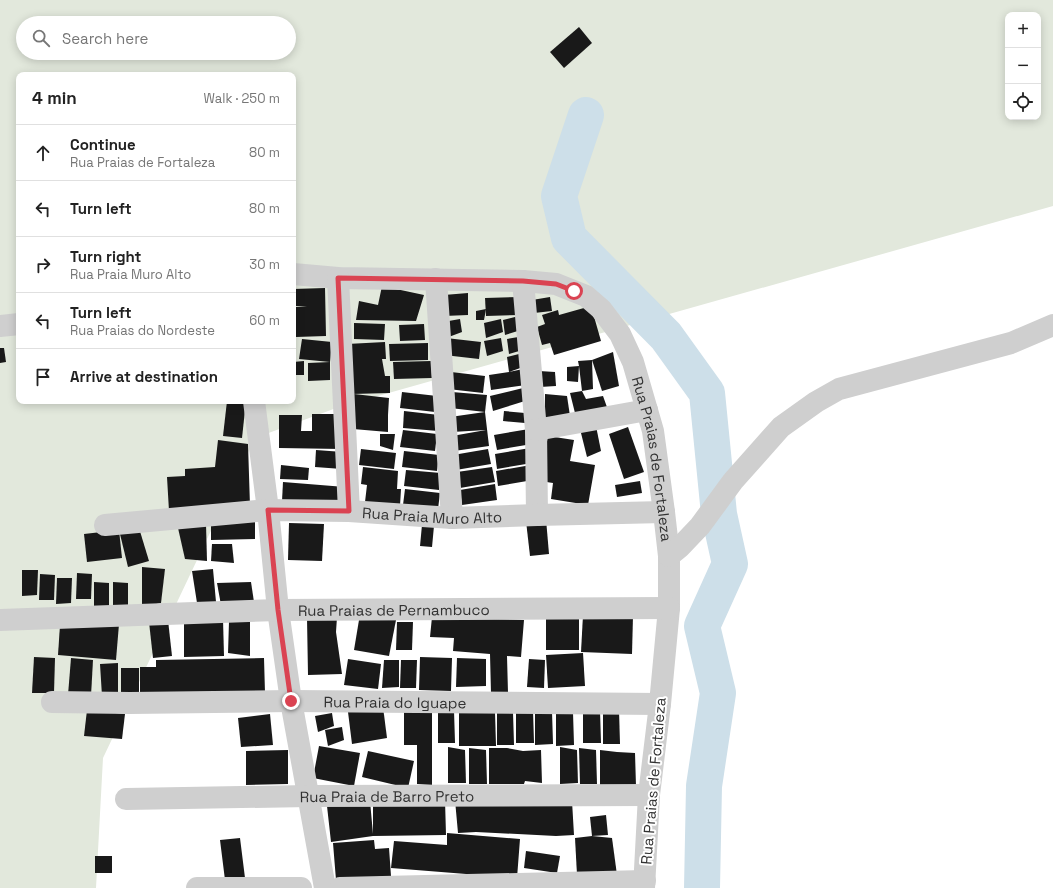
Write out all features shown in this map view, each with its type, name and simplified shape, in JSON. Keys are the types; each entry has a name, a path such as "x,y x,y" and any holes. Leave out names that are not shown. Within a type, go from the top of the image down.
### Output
{"street":[{"name":"Rua Praias de Fortaleza","path":"296,274 338,278 523,281 556,284 586,296 600,308 620,334 633,362 653,431 669,556 668,608 660,704 649,794 645,885"},
{"path":"338,278 349,511"},
{"path":"436,280 452,518"},
{"path":"523,281 536,430 537,514"},
{"path":"0,326 16,324"},
{"path":"669,556 700,526 733,481 780,427 816,402 839,389 1011,343 1053,326"},
{"path":"254,404 268,510 278,610 291,701 325,888"},
{"path":"536,430 646,410"},
{"name":"Rua Praia Muro Alto","path":"105,525 268,510 349,511 452,518 537,514 664,512"},
{"name":"Rua Praias de Pernambuco","path":"0,620 278,610 668,608"},
{"name":"Rua Praia do Iguape","path":"52,702 291,701 660,704"},
{"name":"Rua Praia de Barro Preto","path":"126,799 309,796 649,794"},
{"path":"340,888 645,885"},
{"path":"197,888 301,888"}],"shaded area":[{"path":"0,0 1053,0 1053,206 339,407 255,438 103,758 96,888 0,888"}],"building":[{"path":"579,27 592,43 564,68 550,52"},
{"path":"382,286 424,295 416,321 356,320 359,301 378,305"},
{"path":"325,288 326,336 296,337 296,307 307,306 296,306 296,289"},
{"path":"468,293 468,315 444,316 444,295"},
{"path":"520,297 521,315 486,316 485,298"},
{"path":"550,297 552,311 534,313 532,300"},
{"path":"591,306 601,341 554,355 550,343 542,345 537,327 545,324 542,315 558,310 559,315"},
{"path":"486,309 484,320 476,320 476,311"},
{"path":"519,316 521,330 505,335 503,320"},
{"path":"460,319 462,332 446,338 481,342 479,359 444,355 443,322"},
{"path":"501,319 503,332 486,338 484,323"},
{"path":"354,323 385,324 384,340 354,339"},
{"path":"424,324 425,340 400,341 399,325"},
{"path":"524,336 526,349 509,354 507,339"},
{"path":"501,338 503,351 487,356 484,341"},
{"path":"302,339 332,342 330,362 299,359"},
{"path":"385,342 386,359 382,359 385,376 390,376 390,393 352,394 347,344"},
{"path":"428,343 428,360 390,361 389,344"},
{"path":"0,348 4,348 6,362 0,363"},
{"path":"613,352 619,386 602,391 592,360"},
{"path":"523,353 526,366 509,372 507,357"},
{"path":"592,360 593,389 582,391 578,361"},
{"path":"304,361 304,375 296,375 296,362"},
{"path":"431,361 432,378 394,379 393,362"},
{"path":"330,362 330,380 308,381 308,363"},
{"path":"579,366 578,382 567,381 567,367"},
{"path":"523,369 526,385 491,390 489,375"},
{"path":"539,371 555,372 556,386 540,387"},
{"path":"451,372 485,376 483,393 448,389"},
{"path":"523,388 525,401 493,411 490,396"},
{"path":"582,391 586,399 603,396 608,410 576,417 570,393"},
{"path":"402,392 437,396 435,412 400,408"},
{"path":"452,392 487,395 485,412 450,408"},
{"path":"354,394 389,398 388,432 353,429"},
{"path":"545,394 567,396 570,416 545,419"},
{"path":"227,404 246,404 242,438 223,436"},
{"path":"404,411 439,415 438,431 403,428"},
{"path":"504,411 525,413 525,423 503,421"},
{"path":"485,412 489,446 454,451 452,436 486,430 452,432 450,417"},
{"path":"312,414 342,414 341,449 279,448 279,415 302,415 301,431 312,431"},
{"path":"596,426 601,451 587,457 580,429"},
{"path":"628,427 644,472 624,479 609,434"},
{"path":"529,429 532,444 497,450 494,435"},
{"path":"403,430 437,434 435,451 400,447"},
{"path":"380,434 395,434 393,450 380,446"},
{"path":"548,436 574,440 570,461 595,465 588,505 551,499 553,483 540,481"},
{"path":"218,440 248,444 250,506 169,511 167,477 185,476 185,469 215,467"},
{"path":"530,448 532,463 497,469 495,454"},
{"path":"361,449 396,453 394,469 359,465"},
{"path":"488,449 491,464 456,470 453,455"},
{"path":"316,450 343,452 342,469 315,467"},
{"path":"404,451 439,455 437,471 402,467"},
{"path":"281,465 309,468 308,480 280,479"},
{"path":"531,465 533,480 498,486 496,471"},
{"path":"363,467 398,471 397,489 401,489 400,506 365,502 367,485 361,484"},
{"path":"492,467 495,482 460,488 457,472"},
{"path":"406,470 441,473 439,490 404,486"},
{"path":"640,481 642,493 617,497 615,485"},
{"path":"283,482 345,487 343,506 282,501"},
{"path":"495,484 497,500 462,505 460,490"},
{"path":"405,489 440,493 438,509 403,505"},
{"path":"255,517 255,539 211,540 211,520"},
{"path":"546,519 549,554 530,556 526,521"},
{"path":"289,523 324,524 322,561 288,560"},
{"path":"206,524 207,561 185,559 178,528"},
{"path":"422,525 434,526 432,547 420,546"},
{"path":"139,528 149,561 128,567 119,530"},
{"path":"119,530 122,558 87,562 84,534"},
{"path":"212,544 232,544 234,563 211,561"},
{"path":"142,567 165,569 161,603 142,607"},
{"path":"213,569 216,602 197,603 192,571"},
{"path":"22,570 38,570 37,595 22,596"},
{"path":"77,573 92,574 91,599 76,599"},
{"path":"40,574 55,575 54,600 39,600"},
{"path":"57,578 72,578 71,603 56,604"},
{"path":"94,582 109,583 109,608 94,608"},
{"path":"113,582 128,583 128,608 113,608"},
{"path":"251,582 254,602 221,605 217,583"},
{"path":"546,613 579,613 579,650 546,650"},
{"path":"583,615 633,616 632,654 581,652"},
{"path":"337,617 336,632 342,674 308,675 307,618"},
{"path":"432,617 524,620 521,657 507,656 508,693 491,693 490,654 453,651 454,638 430,637"},
{"path":"223,619 224,656 184,657 184,620"},
{"path":"168,620 172,656 153,658 149,622"},
{"path":"359,620 396,620 389,656 354,650"},
{"path":"229,622 250,622 250,656 228,653"},
{"path":"397,622 413,622 412,650 396,650"},
{"path":"119,624 116,660 58,655 60,625"},
{"path":"583,653 585,686 548,688 546,655"},
{"path":"34,657 55,658 54,693 32,693"},
{"path":"420,657 452,658 451,691 419,690"},
{"path":"71,658 93,660 91,696 68,695"},
{"path":"264,658 265,693 140,694 140,667 156,667 156,660"},
{"path":"457,658 486,659 486,686 456,687"},
{"path":"348,659 381,664 378,689 344,685"},
{"path":"529,659 545,660 544,688 527,687"},
{"path":"384,660 399,660 399,687 382,688"},
{"path":"401,660 417,660 416,688 400,688"},
{"path":"118,663 118,697 102,696 100,664"},
{"path":"121,668 139,668 139,698 121,698"},
{"path":"383,707 387,738 352,744 348,712"},
{"path":"438,707 454,710 455,743 438,743"},
{"path":"516,707 533,710 534,743 516,743"},
{"path":"583,707 600,710 601,743 583,743"},
{"path":"603,708 619,710 620,744 603,744"},
{"path":"459,709 495,712 496,746 459,746"},
{"path":"497,709 513,712 514,745 497,745"},
{"path":"535,709 552,711 553,744 535,745"},
{"path":"87,710 125,714 122,739 84,736"},
{"path":"556,710 573,712 574,745 556,746"},
{"path":"404,711 432,711 432,785 417,784 417,745 404,745"},
{"path":"332,713 334,726 318,732 315,716"},
{"path":"270,714 273,745 241,747 238,718"},
{"path":"342,727 344,740 328,746 325,730"},
{"path":"319,746 360,753 354,786 313,778"},
{"path":"448,747 465,750 466,783 448,783"},
{"path":"560,747 577,750 578,783 560,784"},
{"path":"469,748 486,750 487,784 469,784"},
{"path":"489,748 507,748 523,751 541,750 542,783 525,781 524,784 489,784"},
{"path":"579,748 596,750 597,784 580,784"},
{"path":"288,750 288,784 246,785 246,751"},
{"path":"600,750 635,753 636,786 600,786"},
{"path":"368,751 414,761 408,788 362,777"},
{"path":"445,800 446,835 373,836 331,842 327,806 370,801 373,834 373,801"},
{"path":"455,800 572,801 574,835 556,836 476,832 458,833"},
{"path":"606,815 608,835 592,836 590,817"},
{"path":"447,833 520,839 517,878 391,868 394,841 447,845"},
{"path":"592,836 612,838 617,875 577,875 575,838"},
{"path":"240,838 245,878 225,880 220,840"},
{"path":"374,840 375,849 389,848 391,876 336,880 333,843"},
{"path":"526,851 560,856 557,873 524,868"},
{"path":"95,856 112,856 112,873 95,873"}],"waterway":[{"path":"586,115 559,196 569,238 666,336 707,393 719,514 730,564 702,626 718,693 704,786 702,888"}],"route":[{"path":"291,701 278,610 268,510 349,511 338,278 523,281 556,284 574,291"}]}
